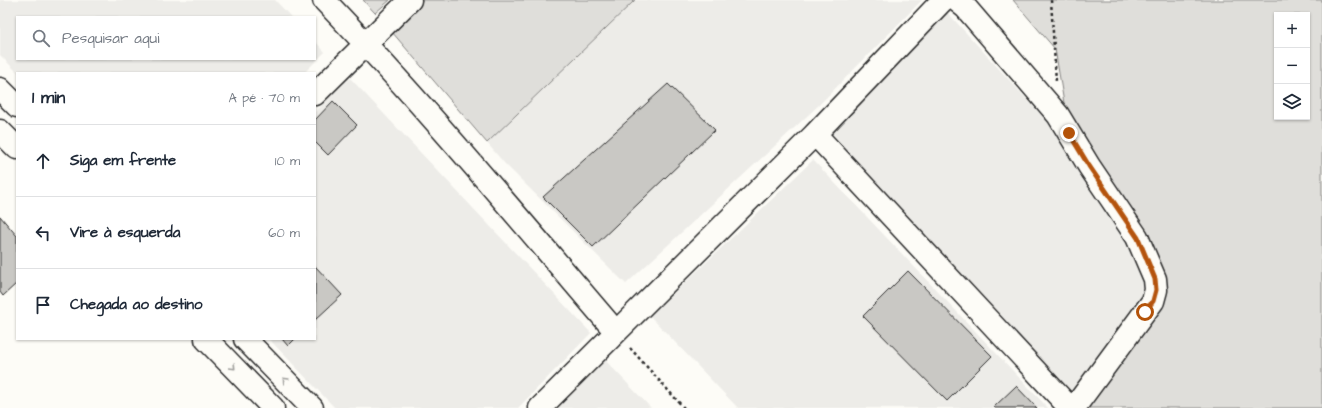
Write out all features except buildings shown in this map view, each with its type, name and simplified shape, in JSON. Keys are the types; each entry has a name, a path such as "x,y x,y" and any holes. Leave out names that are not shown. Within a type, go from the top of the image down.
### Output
{"street":[{"path":"324,0 366,44 491,186 616,332"},
{"path":"316,93 410,0"},
{"path":"540,408 815,134 943,0"},
{"path":"956,0 966,8 1058,115 1089,166 1138,238 1155,279 1156,290 1153,301 1074,408"},
{"path":"0,89 16,105"},
{"path":"0,131 16,147"},
{"path":"815,134 1070,408"},
{"path":"207,340 273,408"},
{"path":"246,340 312,408"}],"path":[{"path":"1051,0 1056,83"},
{"path":"616,332 684,408"}],"shaded area":[{"path":"0,0 275,0 290,16 16,16 16,60 316,60 316,42 325,52 305,72 17,72 0,55"},
{"path":"363,0 390,0 375,13"},
{"path":"414,0 635,0 487,143 386,25"},
{"path":"635,0 922,0 819,105 626,284 505,164 487,143"},
{"path":"1013,0 1322,0 1322,408 1074,408 1155,279 1069,133 1055,49"},
{"path":"946,11 1056,131 1137,247 1150,295 1070,408 830,130"},
{"path":"350,78 591,333 518,408 335,408 270,340 316,340 316,111"},
{"path":"813,160 1048,408 738,408 650,316"},
{"path":"604,359 651,408 556,408"}],"route":[{"path":"1069,133 1089,166 1138,238 1155,279 1156,290 1153,301 1145,312"}]}
